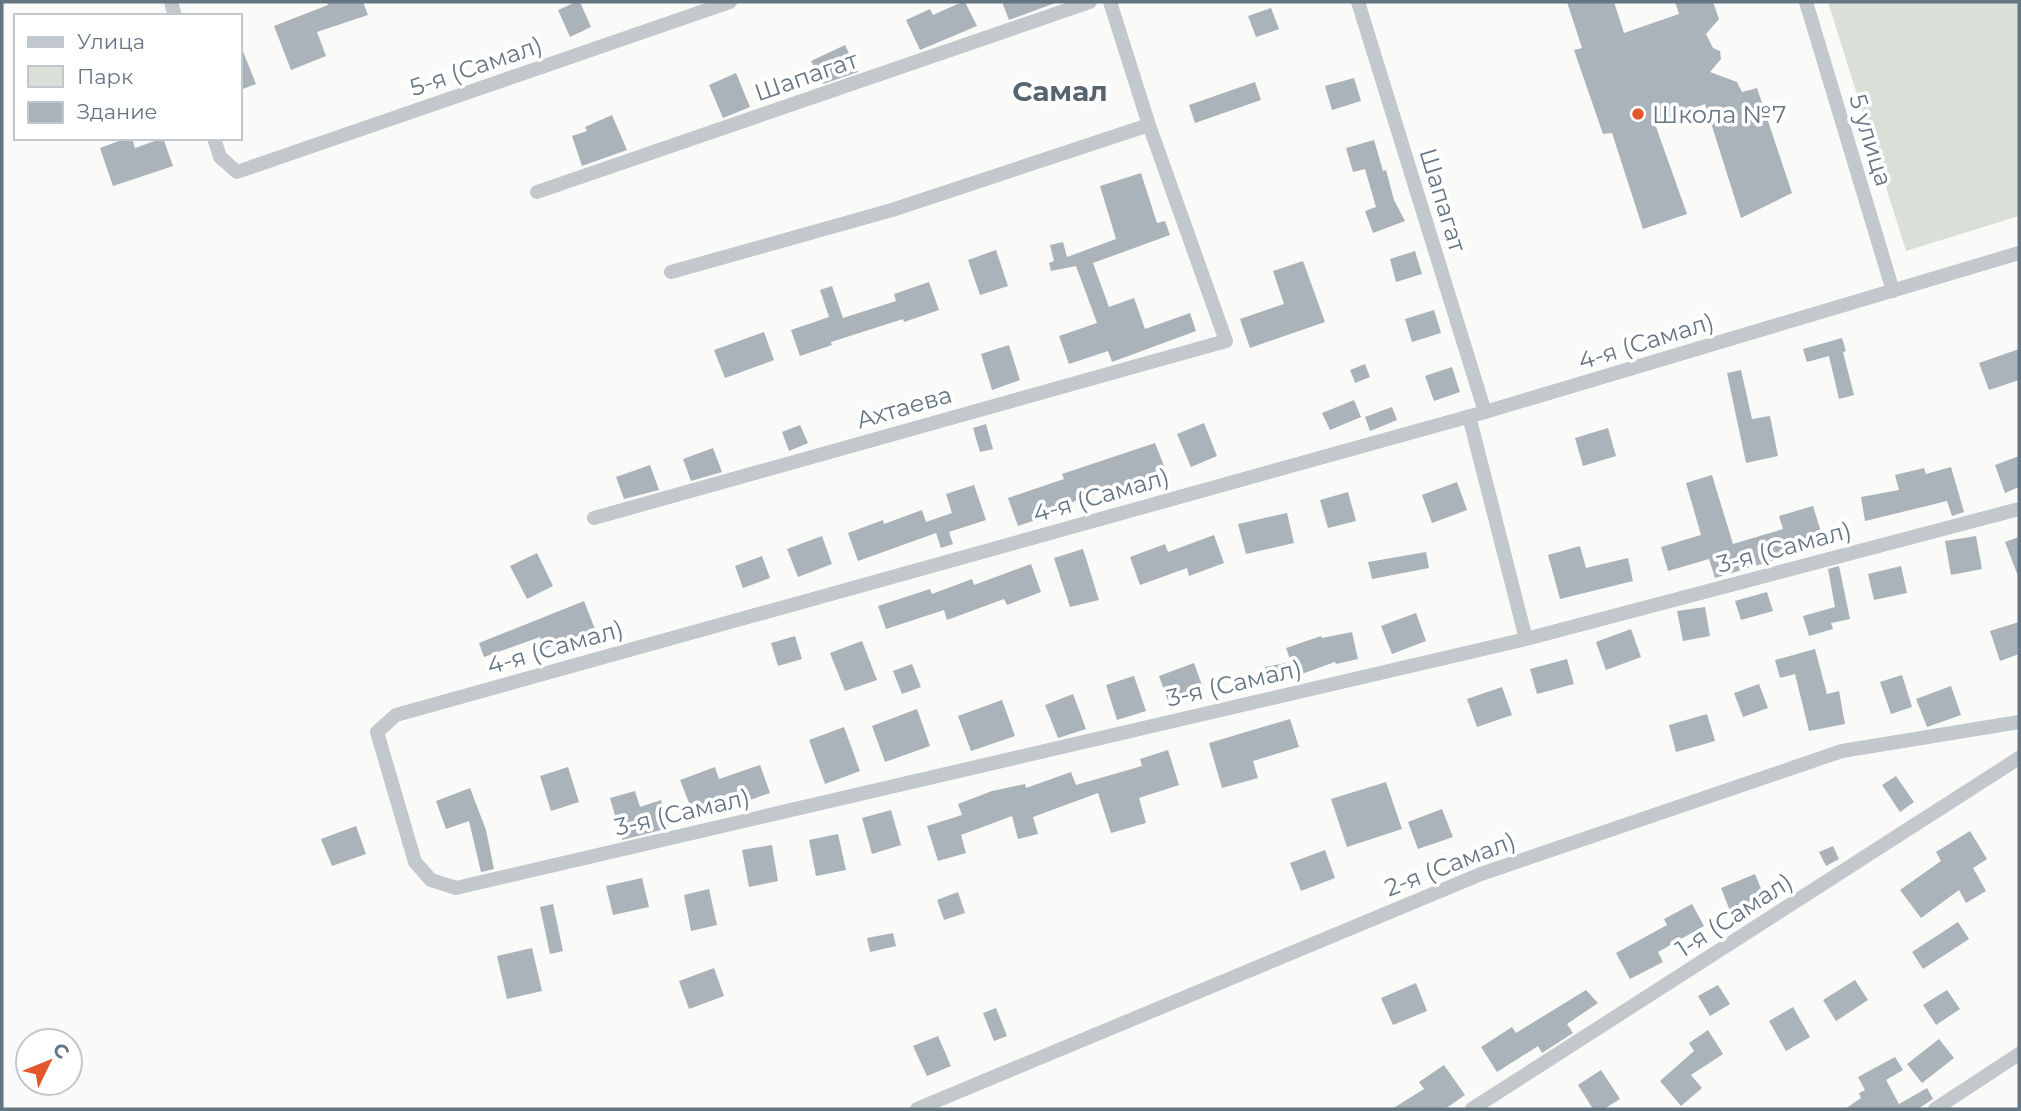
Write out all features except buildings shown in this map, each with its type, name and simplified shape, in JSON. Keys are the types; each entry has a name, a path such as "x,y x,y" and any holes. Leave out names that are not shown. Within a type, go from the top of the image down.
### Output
{"street":[{"name":"5-я (Самал)","path":"215,140 220,157 237,172 730,2"},
{"name":"Шапагат","path":"537,192 1090,2"},
{"path":"671,272 892,210 1149,125 1110,2"},
{"name":"Шапагат","path":"1358,2 1485,412"},
{"name":"5 улица","path":"1806,2 1894,291"},
{"name":"Ахтаева","path":"594,517 1226,341 1149,125"},
{"name":"4-я (Самал)","path":"456,888 430,880 415,862 377,732 396,715 1485,412 2019,253"},
{"path":"1469,416 1526,639"},
{"name":"3-я (Самал)","path":"456,888 1526,639 2019,509"},
{"name":"2-я (Самал)","path":"917,1109 1481,874 1842,751 2019,722"},
{"name":"1-я (Самал)","path":"1472,1109 2019,758"},
{"path":"1935,1109 2019,1055"}],"green space":[{"path":"1828,2 2019,2 2019,216 1906,251"}],"place":[{"name":"Школа №7","path":"1638,114"}],"district":[{"name":"Самал","path":"1060,91"}]}
